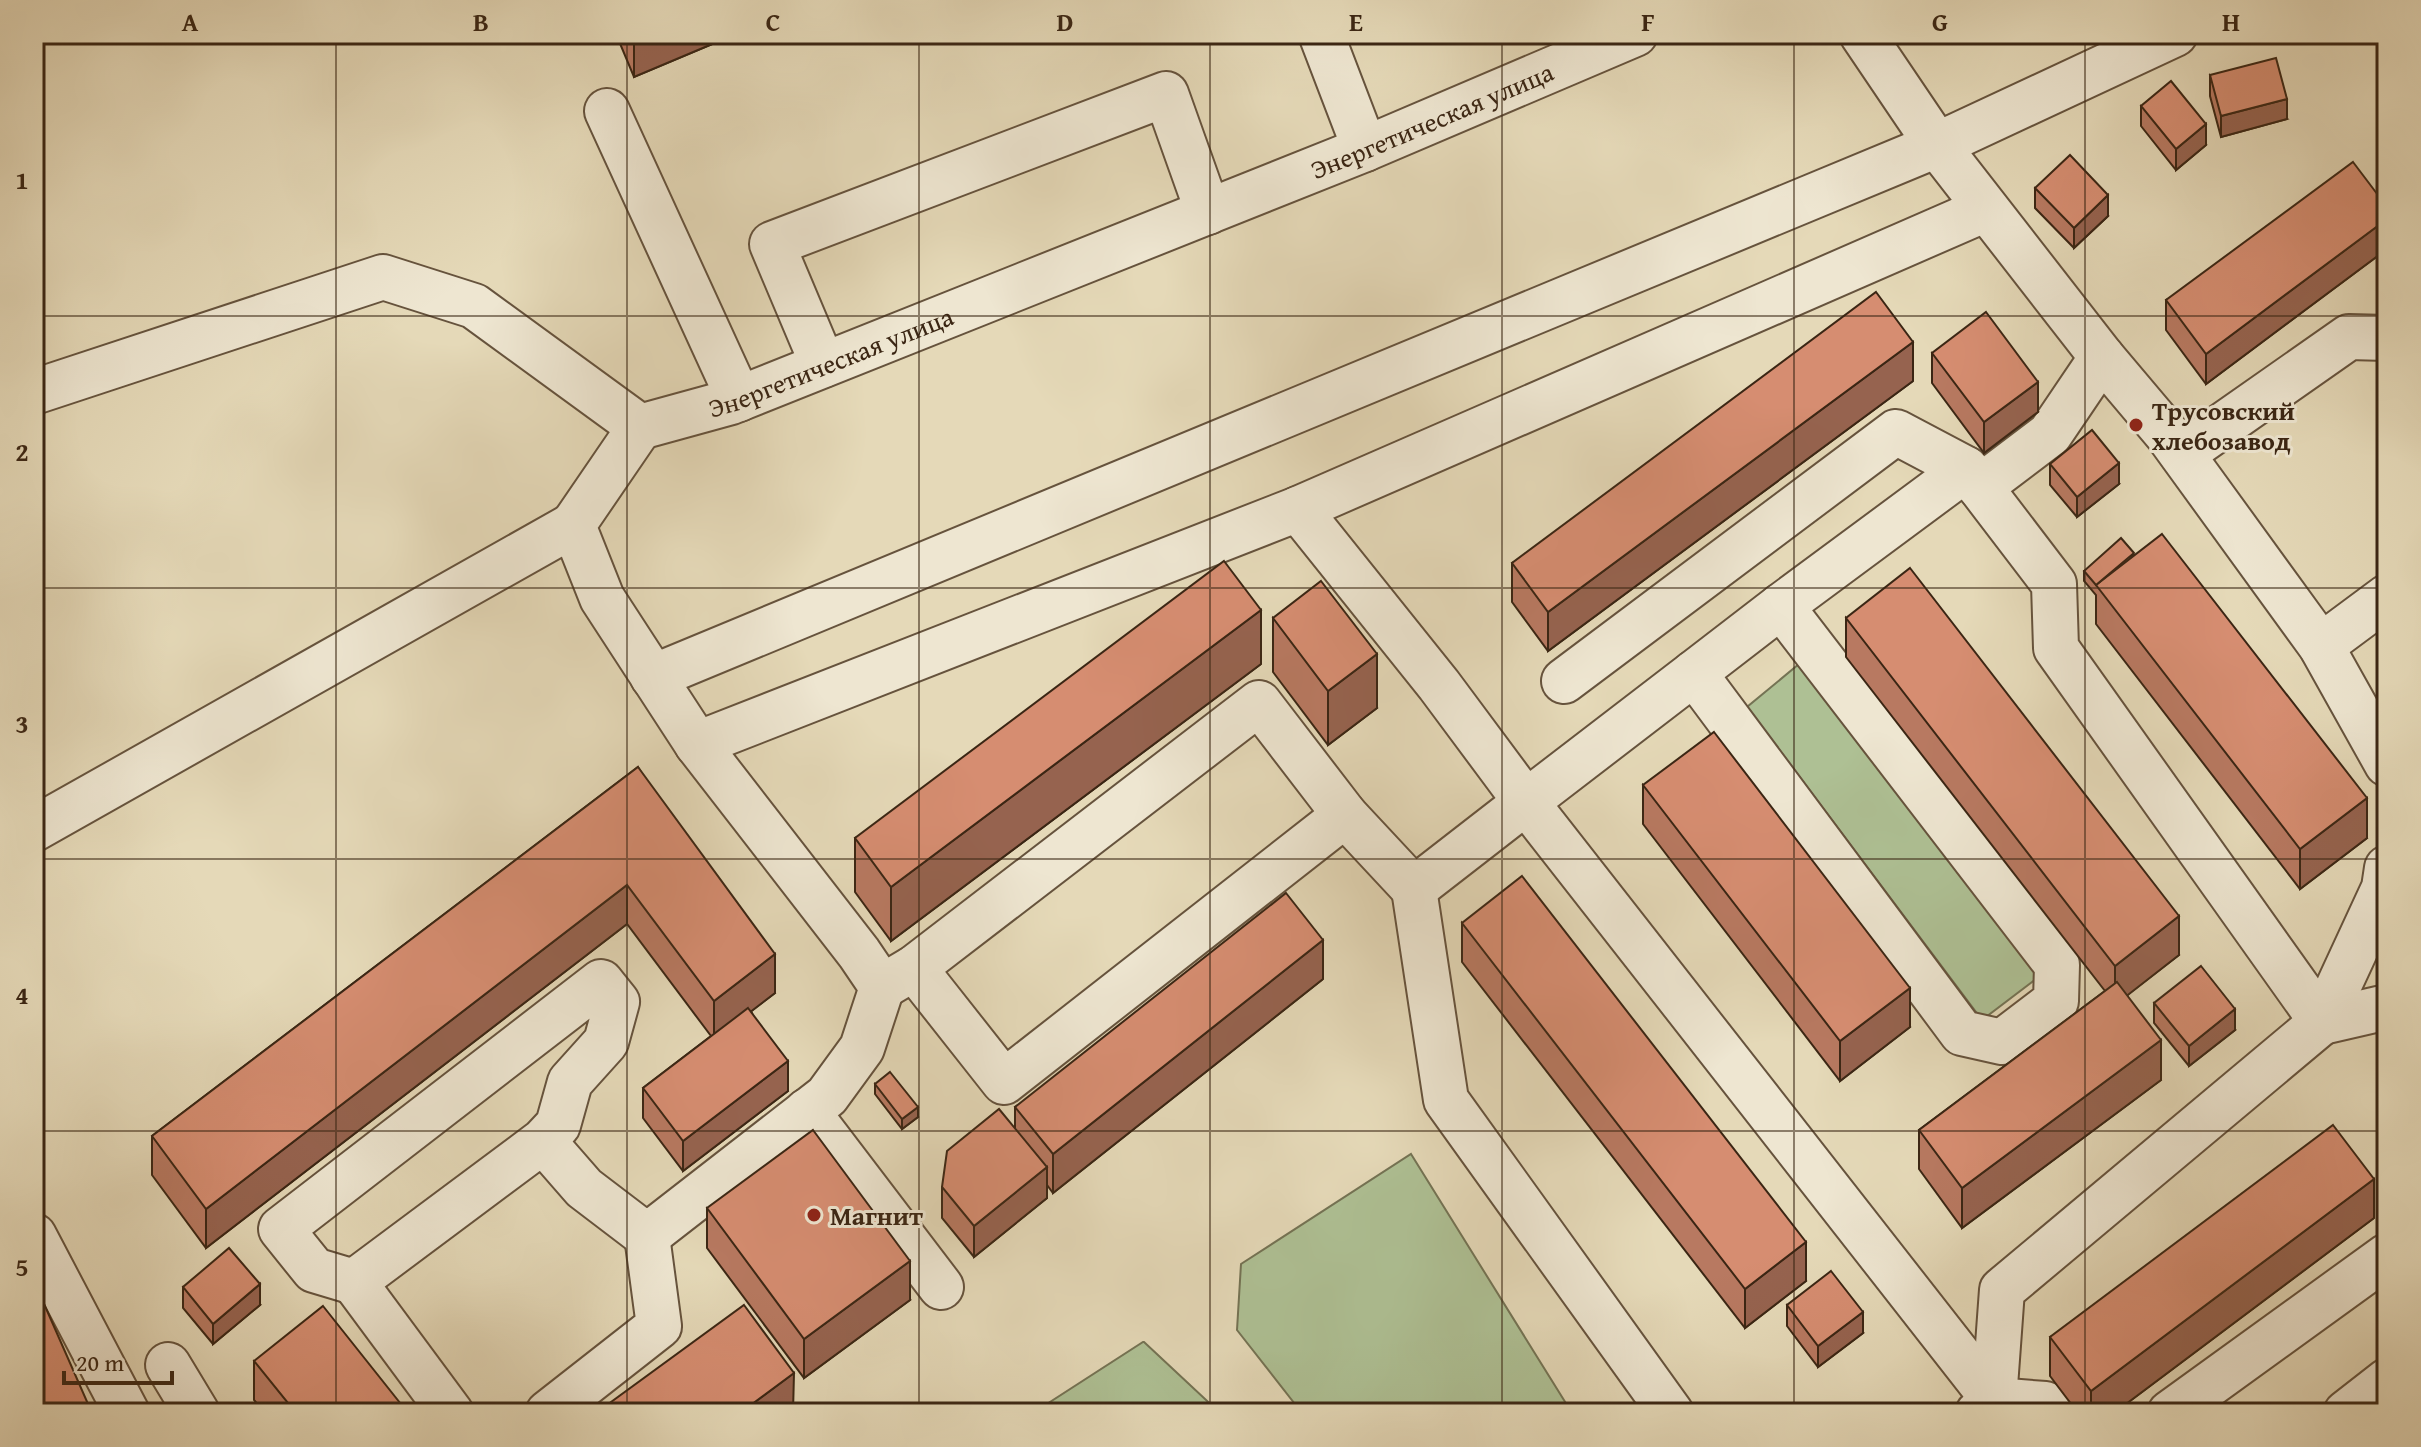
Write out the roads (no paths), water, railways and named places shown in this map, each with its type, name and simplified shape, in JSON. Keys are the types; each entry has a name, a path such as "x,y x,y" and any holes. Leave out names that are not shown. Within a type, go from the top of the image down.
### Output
{"street":[{"path":"1321,34 1365,149"},
{"name":"Энергетическая улица","path":"640,427 739,399 1365,149 1635,34"},
{"path":"1862,34 1937,145 2102,357 2182,454 2321,646 2387,764"},
{"path":"653,677 1937,145 2175,34"},
{"path":"823,365 772,244 1166,94 1208,212"},
{"path":"607,111 739,399"},
{"path":"697,744 1298,509 1986,209"},
{"path":"34,392 383,277 474,306 640,427 573,525 34,829"},
{"path":"2182,454 2349,337 2387,338"},
{"path":"1414,889 1781,606 1973,478 2050,434 2102,357"},
{"path":"1564,681 1896,432 1973,478 2054,584 2056,648 2322,1022"},
{"path":"1298,509 1439,685 1986,1406"},
{"path":"573,525 602,598 697,744 859,953 898,978 1004,1082 1345,815"},
{"path":"2321,646 2387,597"},
{"path":"1694,673 1962,1033 2002,1042 2056,1001 2057,965 1781,606"},
{"path":"647,1236 827,1096 862,1048 898,978 1259,703 1345,815 1414,889 1446,1100 1671,1413"},
{"path":"1986,1406 2002,1290 2322,1022 2384,888 2387,868"},
{"path":"354,1282 543,1141 558,1125 570,1082 606,1042 617,1002 601,982 281,1229 314,1270 354,1282 451,1413"},
{"path":"2322,1022 2387,1007"},
{"path":"807,1111 941,1287"},
{"path":"543,1141 584,1188 647,1236 659,1326 548,1413"},
{"path":"34,1236 127,1413"},
{"path":"2170,1413 2387,1256"},
{"path":"168,1365 197,1413"},
{"path":"2346,1413 2387,1381"},
{"path":"1986,1406 2045,1404 2053,1413"}],"place":[{"name":"Трусовский хлебозавод","path":"2136,425"},
{"name":"Магнит","path":"814,1215"}]}
